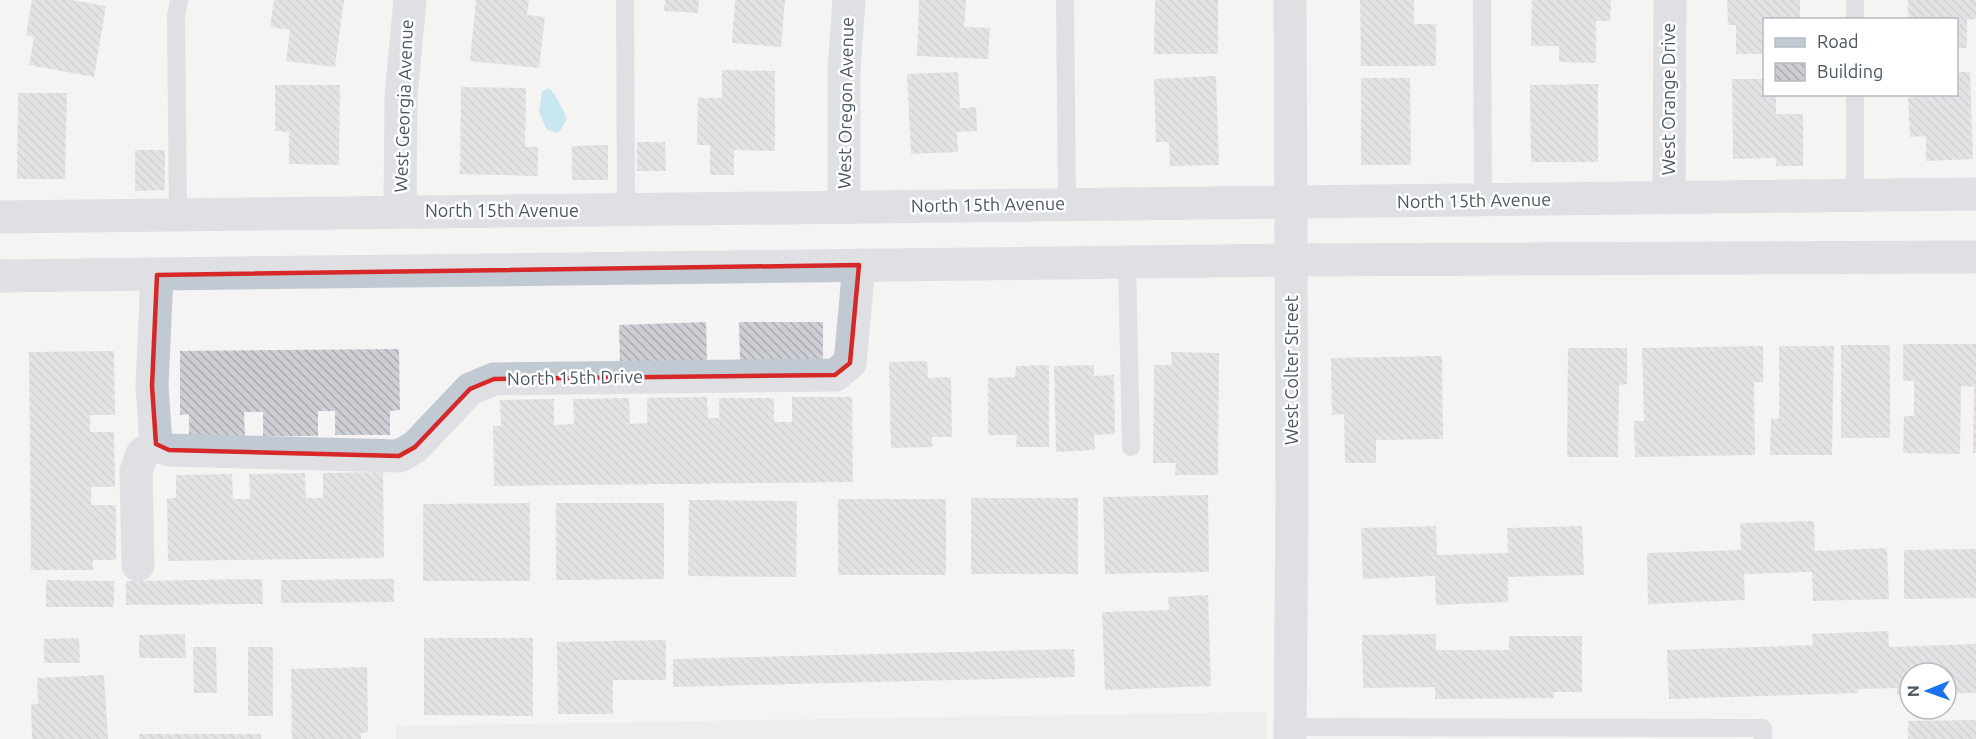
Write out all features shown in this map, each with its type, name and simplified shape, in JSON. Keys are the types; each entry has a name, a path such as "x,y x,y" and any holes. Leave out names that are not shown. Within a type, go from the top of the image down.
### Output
{"street":[{"name":"West Georgia Avenue","path":"400,211 401,96 410,0"},
{"name":"West Oregon Avenue","path":"844,207 844,69 849,0"},
{"name":"West Colter Street","path":"1290,0 1292,260 1290,733"},
{"name":"West Orange Drive","path":"1669,198 1670,0"},
{"name":"North 15th Avenue","path":"0,216 1976,194"},
{"path":"0,276 1292,260 1976,257"},
{"name":"North 15th Drive","path":"156,444 170,450 399,456 415,447 470,389 494,379 835,375 850,363 859,266"},
{"path":"138,565 136,471 142,454 156,444 152,386 157,275"}],"lane":[{"path":"178,214 176,17 179,0"},
{"path":"625,0 626,210"},
{"path":"1065,0 1067,204"},
{"path":"1482,0 1483,201"},
{"path":"1855,0 1855,18"},
{"path":"1855,96 1855,196"},
{"path":"1127,262 1131,447"},
{"path":"1290,733 1763,728 1763,739"}],"highlighted area":[{"path":"859,265 850,363 835,375 494,379 470,389 415,447 399,456 169,450 156,444 152,386 157,275"}],"shaded area":[{"path":"1266,712 1266,739 396,739 396,726"}],"water":[{"path":"549,88 567,118 560,131 556,133 547,130 539,112 542,91"}],"building":[{"path":"32,0 71,0 106,6 94,77 29,65 34,37 26,35"},
{"path":"274,0 344,0 335,67 286,61 290,30 270,27"},
{"path":"476,0 529,0 527,15 545,17 539,68 470,61"},
{"path":"665,0 699,0 698,13 664,11"},
{"path":"735,0 785,0 781,47 732,43"},
{"path":"919,0 966,0 964,27 990,28 988,59 917,56"},
{"path":"1155,0 1218,0 1218,54 1154,54"},
{"path":"1360,0 1414,0 1414,24 1436,24 1436,66 1361,66"},
{"path":"1532,0 1611,0 1610,21 1596,21 1596,63 1559,62 1559,46 1531,46"},
{"path":"1727,0 1800,0 1800,18 1763,18 1763,54 1736,54 1736,25 1728,25"},
{"path":"1908,0 1976,0 1976,19 1967,20 1967,48 1958,48 1958,18 1908,18"},
{"path":"722,70 775,71 775,151 734,150 734,175 710,175 710,145 697,145 698,98 722,98"},
{"path":"958,72 960,108 976,107 977,131 957,132 958,152 911,154 907,74"},
{"path":"1958,72 1970,72 1973,159 1926,161 1926,136 1910,137 1908,96 1958,96"},
{"path":"1216,76 1219,165 1170,166 1169,142 1156,142 1154,79"},
{"path":"1361,78 1410,78 1411,165 1361,165"},
{"path":"1732,79 1763,79 1763,96 1776,96 1776,114 1803,114 1803,166 1776,166 1776,158 1733,159"},
{"path":"1598,84 1598,162 1531,162 1530,85"},
{"path":"275,85 340,85 339,165 289,164 289,132 275,131"},
{"path":"461,87 526,88 525,147 538,147 538,176 460,174"},
{"path":"18,93 67,93 65,179 17,179"},
{"path":"637,142 665,142 666,171 637,171"},
{"path":"608,145 608,180 572,180 572,146"},
{"path":"135,150 165,150 165,190 135,191"},
{"path":"706,322 707,360 620,363 619,325"},
{"path":"739,322 823,322 823,360 740,360"},
{"path":"1903,344 1976,344 1976,453 1973,453 1974,387 1961,386 1960,454 1903,453 1904,416 1914,416 1914,381 1903,381"},
{"path":"1841,345 1890,345 1890,438 1841,438"},
{"path":"1763,346 1763,382 1754,382 1755,455 1635,457 1634,421 1644,421 1642,348"},
{"path":"1779,346 1834,346 1832,455 1770,455 1771,419 1779,419"},
{"path":"1568,348 1627,348 1627,384 1619,385 1618,457 1567,457"},
{"path":"399,349 400,410 390,411 390,435 335,435 335,411 318,411 318,436 263,436 263,412 244,412 245,437 189,438 189,414 180,415 180,351"},
{"path":"114,351 115,415 90,415 90,432 114,432 115,487 91,487 91,505 116,505 116,560 93,560 93,570 31,570 29,352"},
{"path":"1171,352 1219,353 1218,475 1175,475 1176,463 1153,463 1154,365 1172,365"},
{"path":"1442,356 1443,439 1376,440 1376,463 1345,463 1344,414 1332,415 1331,358"},
{"path":"927,361 928,378 951,377 952,437 932,437 932,447 891,448 889,362"},
{"path":"1049,365 1049,447 1016,447 1017,435 988,435 988,378 1015,377 1016,366"},
{"path":"1094,365 1094,376 1114,375 1115,434 1094,435 1095,450 1056,452 1054,366"},
{"path":"707,397 708,418 719,418 719,398 774,398 774,422 792,422 792,397 852,397 853,482 494,486 493,426 501,426 500,400 554,399 554,425 574,424 573,399 629,398 630,424 647,423 647,398"},
{"path":"383,472 384,558 168,561 167,498 176,498 176,475 232,474 233,499 250,499 249,474 305,473 306,498 323,498 323,473"},
{"path":"1208,495 1209,572 1105,574 1103,497"},
{"path":"971,498 1078,498 1078,574 971,574"},
{"path":"838,499 946,499 946,575 838,575"},
{"path":"689,500 797,501 796,577 688,576"},
{"path":"530,503 530,581 423,581 423,504"},
{"path":"556,503 664,503 664,579 556,580"},
{"path":"1814,521 1815,551 1887,548 1889,599 1813,601 1812,572 1744,574 1745,600 1648,604 1647,553 1741,550 1740,523"},
{"path":"1436,526 1437,555 1508,553 1507,528 1582,526 1584,575 1508,577 1508,602 1436,605 1435,576 1363,579 1361,528"},
{"path":"1976,549 1976,598 1904,599 1904,550"},
{"path":"262,579 263,604 126,605 126,581"},
{"path":"394,579 394,602 281,603 281,580"},
{"path":"46,580 114,581 114,607 46,607"},
{"path":"1208,595 1211,686 1105,690 1102,612 1169,610 1168,597"},
{"path":"1888,631 1889,647 1976,644 1976,693 1958,693 1958,661 1898,661 1898,695 1897,688 1858,689 1858,693 1669,699 1667,650 1813,645 1812,634"},
{"path":"185,634 186,658 139,658 139,635"},
{"path":"1436,634 1436,650 1509,650 1509,636 1582,636 1582,692 1554,692 1554,698 1435,699 1435,687 1363,688 1362,635"},
{"path":"79,638 80,663 44,663 44,639"},
{"path":"424,638 533,638 533,716 424,715"},
{"path":"666,640 666,680 613,680 613,714 558,714 557,642"},
{"path":"193,647 216,647 217,693 194,693"},
{"path":"248,647 273,647 273,716 248,716"},
{"path":"1074,649 1075,677 673,687 673,659"},
{"path":"367,667 368,732 361,733 361,739 292,739 291,669"},
{"path":"104,675 108,739 32,739 31,704 38,704 37,678"},
{"path":"1976,720 1976,739 1908,739 1908,721"},
{"path":"139,734 261,734 261,739 139,739"}]}
